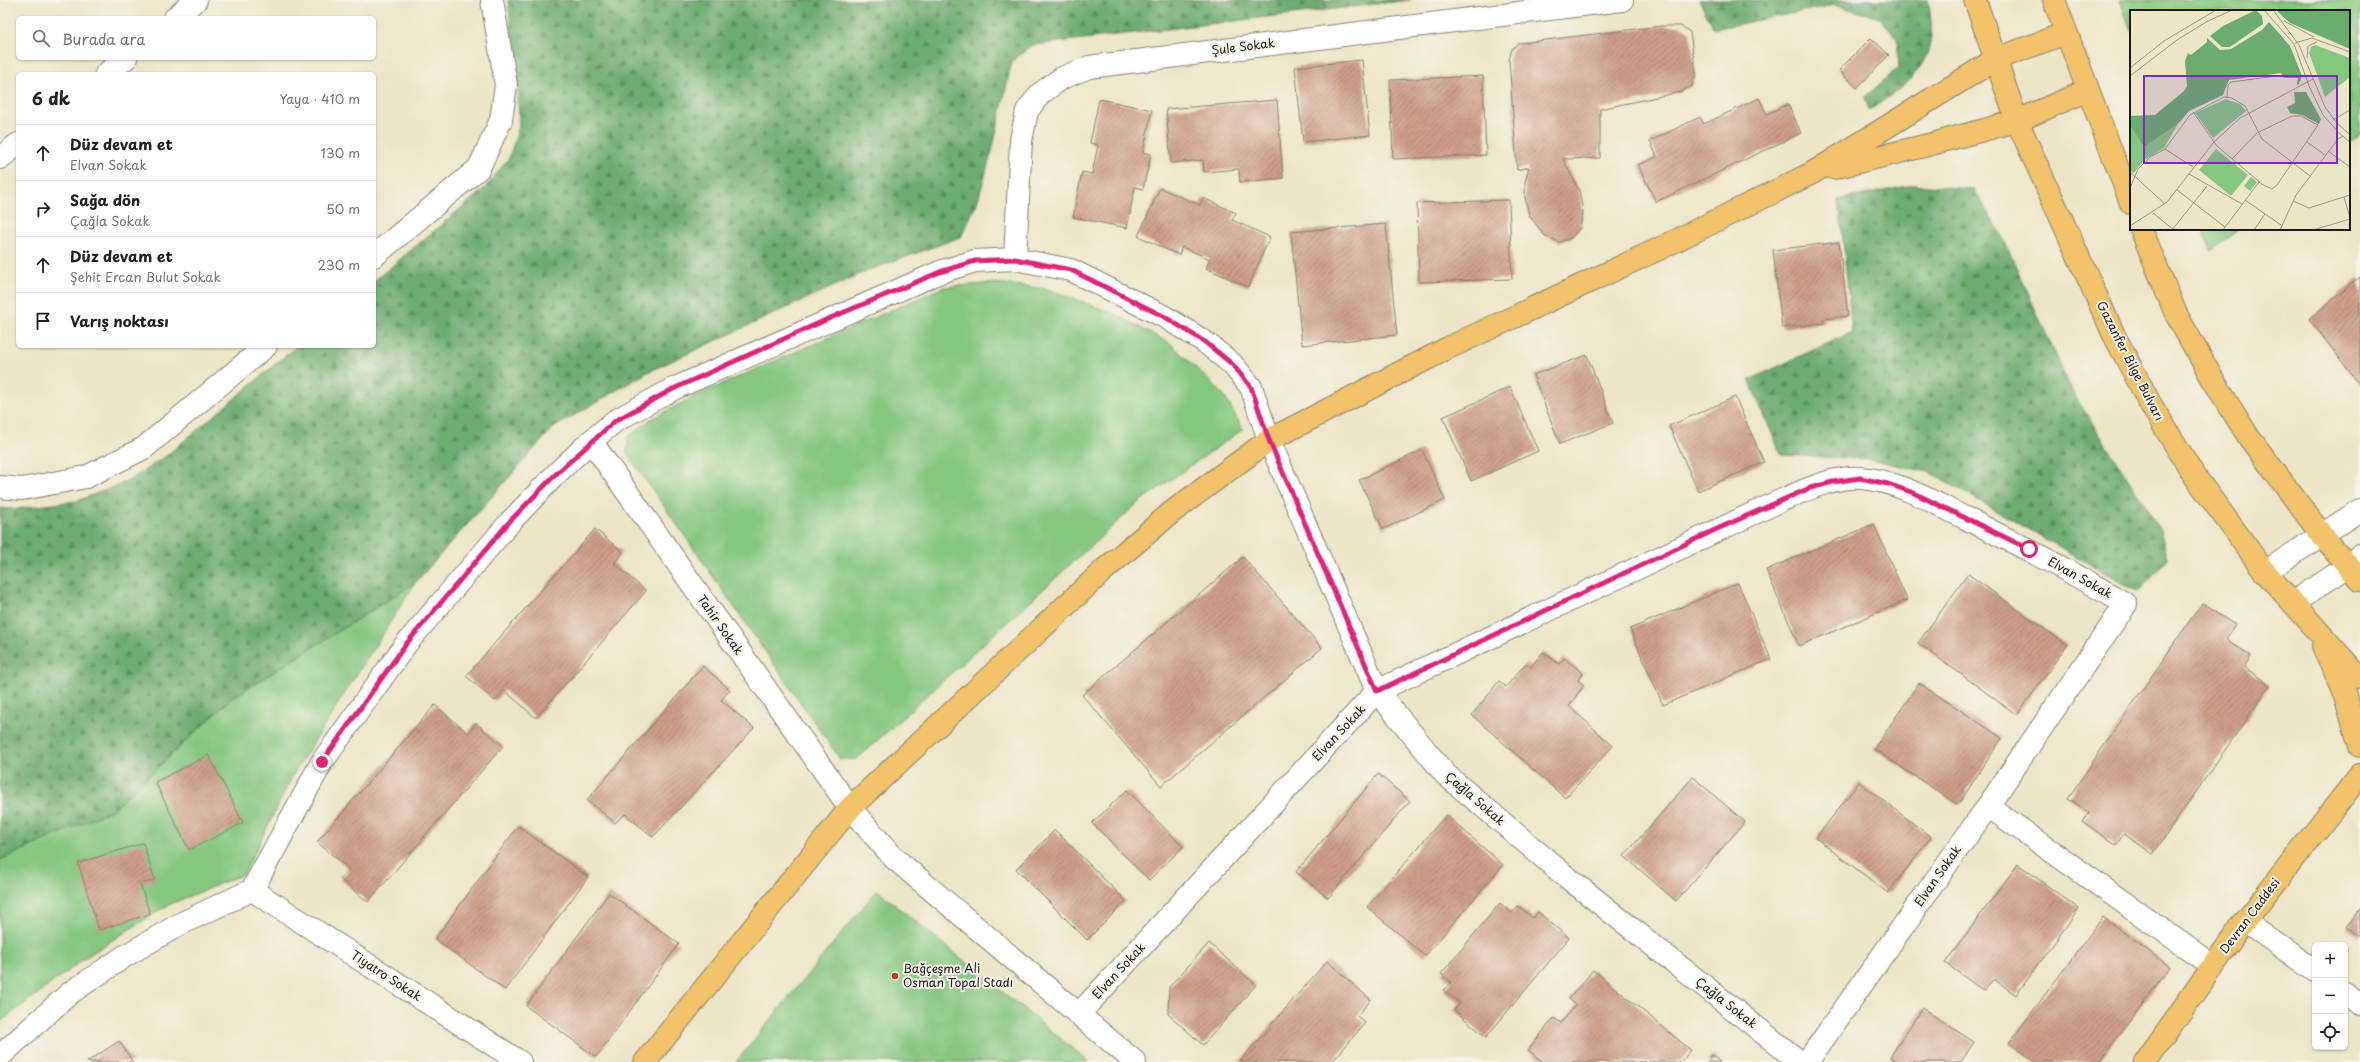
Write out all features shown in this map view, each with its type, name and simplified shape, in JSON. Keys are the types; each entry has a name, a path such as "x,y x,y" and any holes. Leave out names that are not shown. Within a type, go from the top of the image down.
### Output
{"main road":[{"name":"Gazanfer Bilge Bulvarı","path":"1975,0 2017,121 2114,335 2151,405 2194,475 2265,572 2294,602 2316,631 2360,678"},
{"path":"2054,0 2130,200"},
{"path":"645,1062 850,808 1104,570 1172,512 1269,440 1448,348 1658,249 1814,172 1996,59 2066,33"},
{"path":"1814,172 1928,145 2017,121 2088,90"},
{"path":"2141,230 2176,314 2212,378 2248,436 2321,534 2356,567"},
{"path":"2316,631 2343,689 2360,746"},
{"name":"Devran Caddesi","path":"2145,1062 2245,921 2360,775"}],"street":[{"path":"177,16 196,0"},
{"path":"376,254 479,168 501,120 506,85 492,0"},
{"name":"Şule Sokak","path":"1015,259 1021,140 1027,111 1040,94 1062,78 1089,67 1622,0"},
{"path":"108,72 124,60"},
{"path":"0,158 16,146"},
{"name":"Çağla Sokak","path":"252,890 322,762 406,644 510,521 590,441 615,421 673,389 828,319 940,272 975,261 1015,259 1071,270 1165,317 1205,342 1232,364 1251,387 1269,440 1377,691 1445,774 1563,874 1800,1062"},
{"path":"0,487 22,489 86,477 144,448 264,348"},
{"name":"Tahir Sokak","path":"590,441 850,808"},
{"name":"Elvan Sokak","path":"1079,1014 1377,691 1782,500 1810,488 1860,478 1888,484 1914,493 2029,549 2126,604 1988,806 1808,1062"},
{"path":"2265,572 2321,534 2360,510"},
{"path":"2294,602 2356,567"},
{"path":"1988,806 2213,966"},
{"path":"850,808 894,858 1135,1062"},
{"path":"0,1056 70,993 124,956 180,924 252,890"},
{"name":"Tiyatro Sokak","path":"252,890 520,1062"},
{"path":"2245,921 2312,969"},
{"path":"2348,995 2360,1004"}],"green space":[{"path":"508,0 1410,0 1033,45 1012,61 992,151 977,203 961,237 869,270 648,372 553,428 415,583 232,698 112,810 0,860 0,508 15,509 77,501 128,481 166,456 295,348 376,348 376,279 485,188 509,158 519,127 518,90"},
{"path":"1699,0 1928,0 1930,8 1931,38 1928,51 1922,64 1914,75 1894,94 1869,110 1865,97 1899,67 1897,38 1880,18 1834,5 1714,29"},
{"path":"2120,0 2360,0 2360,135 2350,142 2350,10 2130,10 2130,28"},
{"path":"1912,185 1974,189 2004,240 2073,393 2159,527 2168,558 2138,592 1929,472 1867,459 1781,455 1749,380 1852,332 1839,200"},
{"path":"2203,230 2238,230 2211,251"},
{"path":"997,283 1047,289 1113,313 1171,344 1223,394 1243,429 1139,502 857,759 840,759 627,453 628,437 650,420 693,397 944,287"},
{"path":"415,583 294,773 244,874 168,905 89,955 0,1022 0,860 112,810 232,698"},
{"name":"Bağçeşme Ali Osman Topal Stadı","path":"877,890 1089,1062 736,1062"}],"building":[{"path":"1661,26 1681,26 1690,32 1696,74 1692,86 1680,92 1600,109 1600,158 1563,159 1579,190 1583,212 1580,228 1571,238 1559,242 1544,235 1529,215 1525,197 1525,182 1529,167 1517,170 1509,60 1512,49 1519,43"},
{"path":"1871,38 1889,55 1857,88 1839,70"},
{"path":"1362,60 1370,135 1303,142 1295,67"},
{"path":"1483,76 1486,155 1393,159 1390,80"},
{"path":"1759,98 1767,114 1788,104 1801,133 1656,202 1638,165 1657,157 1650,141 1700,117 1704,124"},
{"path":"1099,99 1152,110 1143,152 1151,154 1143,189 1135,187 1127,228 1073,217 1082,172 1092,174 1098,145 1090,143"},
{"path":"1277,100 1283,178 1240,182 1239,169 1204,172 1203,160 1171,163 1166,109"},
{"path":"1160,188 1200,205 1203,198 1236,213 1232,220 1270,237 1248,287 1206,268 1210,259 1182,247 1179,255 1138,236"},
{"path":"1509,200 1512,279 1419,282 1417,203"},
{"path":"1386,224 1397,335 1302,345 1291,232"},
{"path":"1839,242 1848,316 1823,319 1824,323 1782,328 1773,250"},
{"path":"2360,277 2360,385 2309,319"},
{"path":"1587,355 1613,423 1560,444 1533,375"},
{"path":"1510,387 1538,451 1471,481 1443,417"},
{"path":"1735,397 1764,462 1698,491 1669,426"},
{"path":"1422,450 1445,500 1383,529 1359,480"},
{"path":"1874,524 1907,600 1799,646 1766,570"},
{"path":"595,529 623,552 614,563 646,591 536,718 504,690 495,701 466,676"},
{"path":"1243,557 1322,648 1161,786 1082,695"},
{"path":"1968,574 2067,645 2017,715 1918,643"},
{"path":"1738,583 1771,659 1663,705 1630,629"},
{"path":"2202,603 2235,625 2226,639 2251,656 2244,667 2270,685 2153,854 2124,834 2116,845 2083,822 2089,813 2068,798"},
{"path":"1543,652 1559,664 1564,658 1583,673 1578,680 1584,685 1569,706 1613,746 1565,798 1472,715 1499,681 1506,687 1526,663 1531,667"},
{"path":"703,666 730,690 721,700 754,728 653,837 625,814 615,823 587,800"},
{"path":"1919,683 2002,738 1958,805 1874,749"},
{"path":"435,705 468,733 476,723 503,746 368,902 340,879 349,869 317,842"},
{"path":"209,755 243,823 189,850 155,782"},
{"path":"1378,774 1410,801 1328,898 1296,872"},
{"path":"1693,777 1745,822 1676,901 1624,856"},
{"path":"1859,782 1931,837 1888,893 1816,838"},
{"path":"1127,790 1183,847 1149,880 1092,823"},
{"path":"1446,815 1503,865 1425,956 1367,907"},
{"path":"518,826 588,877 505,990 435,939"},
{"path":"1055,830 1126,901 1087,940 1016,869"},
{"path":"143,843 155,880 140,884 150,914 99,930 78,863"},
{"path":"2018,864 2079,909 2016,995 1994,979 1984,991 1945,963"},
{"path":"609,893 679,944 596,1057 526,1006"},
{"path":"1500,903 1512,913 1518,906 1533,918 1538,912 1569,938 1486,1037 1454,1010 1460,1003 1443,990 1451,982 1441,974"},
{"path":"2360,908 2360,937 2347,927"},
{"path":"2103,917 2170,967 2099,1062 2036,1062 2009,1043"},
{"path":"1209,943 1256,985 1203,1045 1168,1014 1169,987"},
{"path":"1327,961 1371,1000 1357,1016 1365,1023 1332,1062 1239,1062"},
{"path":"1593,970 1691,1050 1681,1062 1543,1062 1528,1050 1554,1018 1561,1023 1576,1005 1569,999"},
{"path":"1922,1008 1974,1042 1961,1062 1897,1062 1890,1057"},
{"path":"119,1041 133,1062 87,1062"},
{"path":"1712,1055 1720,1062 1707,1062"}],"place":[{"name":"Bağçeşme Ali Osman Topal Stadı","path":"895,976"}],"route":[{"path":"322,762 406,644 510,521 590,441 615,421 673,389 828,319 940,272 975,261 1015,259 1042,262 1071,270 1165,317 1205,342 1232,364 1251,387 1269,440 1377,691 1717,529 1810,488 1833,482 1860,478 1888,484 1914,493 2029,549"}]}
